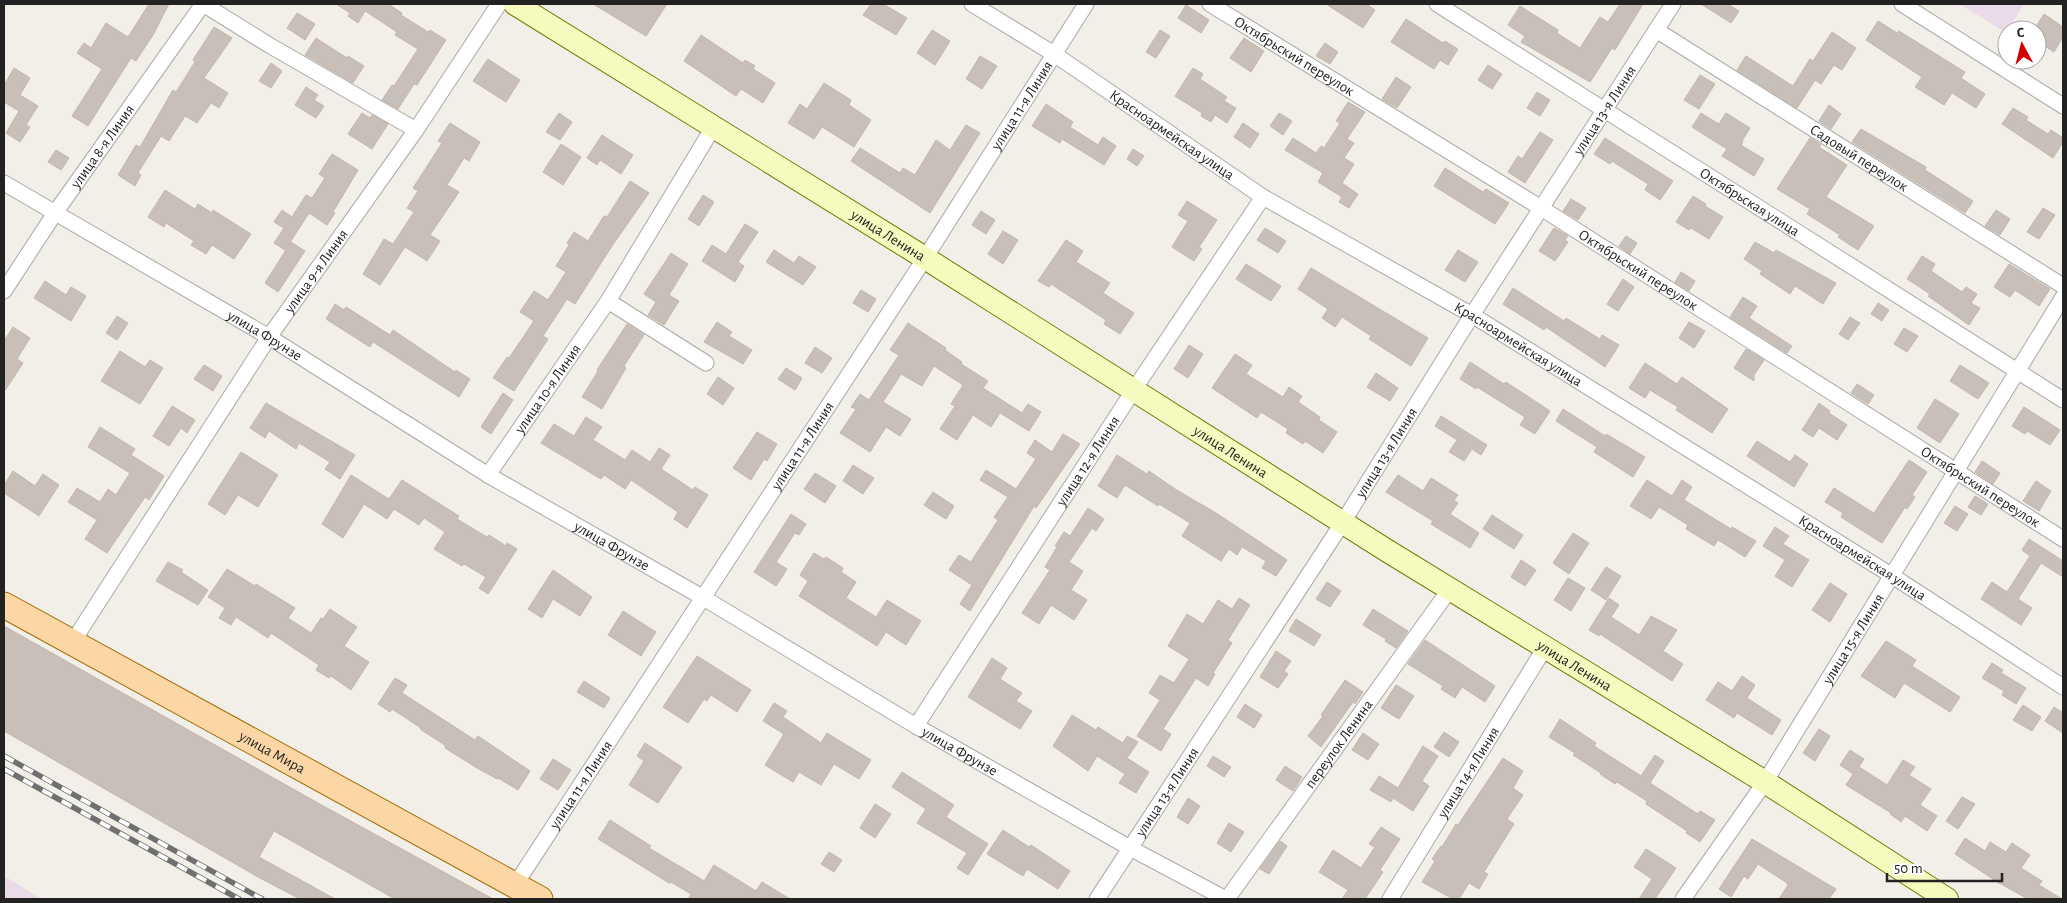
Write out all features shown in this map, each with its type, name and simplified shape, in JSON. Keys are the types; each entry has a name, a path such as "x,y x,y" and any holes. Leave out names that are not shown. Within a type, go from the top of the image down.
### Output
{"main road":[{"name":"улица Ленина","path":"515,4 925,258 1133,391 1450,589 1546,646 1765,782 1947,899"},
{"name":"улица Мира","path":"4,605 540,899"}],"street":[{"name":"улица 8-я Линия","path":"4,291 55,213 203,4 269,45 416,130"},
{"name":"улица 9-я Линия","path":"72,643 269,337 416,130 499,4"},
{"name":"Красноармейская улица","path":"972,4 1054,54 1264,196 1472,315 1891,575 2063,687"},
{"name":"улица 11-я Линия","path":"514,885 925,258 1086,4"},
{"name":"Октябрьский переулок","path":"1210,4 1541,208 2063,540"},
{"name":"Октябрьская улица","path":"1437,4 2063,400"},
{"name":"улица 13-я Линия","path":"1097,899 1343,522 1472,315 1673,4"},
{"path":"1902,4 2063,106"},
{"name":"Садовый переулок","path":"1656,30 2063,286"},
{"name":"улица 10-я Линия","path":"488,475 608,301 714,126"},
{"name":"улица Фрунзе","path":"4,183 269,337 488,475 702,597 916,726 1130,848 1226,899"},
{"name":"улица 12-я Линия","path":"916,726 1133,391 1264,196"},
{"name":"улица 15-я Линия","path":"1683,899 1765,782 2063,297"},
{"path":"608,301 706,363"},
{"name":"переулок Ленина","path":"1226,899 1450,589"},
{"name":"улица 14-я Линия","path":"1390,899 1546,646"}],"shaded area":[{"path":"1960,4 2024,4 2014,20 1997,20 1997,27"},
{"path":"4,876 42,899 4,899"}],"building":[{"path":"149,4 169,4 153,35 136,61 131,58 88,126 72,116 102,69 77,53 84,43 91,48 106,23 128,37"},
{"path":"336,4 388,4 402,13 401,15 428,32 430,30 446,40 417,85 414,84 398,109 382,100 392,85 394,86 418,49 395,35 397,32 365,11 358,23 348,16 350,13"},
{"path":"593,4 667,4 646,36"},
{"path":"871,4 883,4 907,18 896,35 863,15"},
{"path":"1326,4 1366,4 1375,10 1363,28"},
{"path":"1620,4 1643,4 1615,50 1612,48 1590,82 1521,42 1525,36 1508,25 1520,6 1558,30 1557,33 1580,48 1600,17 1608,22"},
{"path":"1701,4 1728,4 1739,11 1731,23"},
{"path":"1186,5 1209,20 1201,33 1178,18"},
{"path":"297,13 315,24 305,40 287,28"},
{"path":"2044,14 2063,27 2063,37 2054,52 2047,47 2047,20 2040,20"},
{"path":"1406,19 1443,43 1445,41 1458,49 1448,65 1440,60 1434,69 1391,42"},
{"path":"1878,21 1897,33 1899,31 1965,72 1961,78 1985,94 1976,108 1952,93 1944,105 1915,87 1922,77 1866,40"},
{"path":"214,27 232,38 204,78 228,93 219,108 211,103 197,123 185,116 169,141 161,136 138,173 141,175 135,186 118,175 136,145 140,147 173,90 176,92"},
{"path":"932,30 950,41 935,65 917,53"},
{"path":"1160,30 1170,36 1156,58 1146,52"},
{"path":"1832,32 1856,48 1842,70 1834,65 1821,84 1815,80 1797,108 1737,70 1746,56 1793,86 1810,59 1813,61"},
{"path":"701,35 743,63 745,60 755,66 753,69 775,83 763,103 741,89 736,96 684,61"},
{"path":"316,38 347,58 348,56 364,66 353,83 305,55"},
{"path":"1244,38 1264,51 1251,72 1230,58"},
{"path":"1325,43 1338,52 1330,64 1316,56"},
{"path":"980,56 997,66 982,89 966,79"},
{"path":"488,59 520,80 506,102 473,81"},
{"path":"271,63 282,71 271,88 259,81"},
{"path":"1488,65 1502,74 1492,89 1478,80"},
{"path":"14,68 30,78 20,95 38,106 26,125 30,127 20,142 6,133 19,111 4,102 4,85"},
{"path":"1193,68 1203,74 1200,79 1227,97 1224,101 1236,108 1227,123 1215,115 1211,122 1201,116 1202,113 1175,96"},
{"path":"1700,75 1715,84 1699,109 1684,100"},
{"path":"1396,77 1411,87 1397,108 1382,99"},
{"path":"824,83 851,100 849,105 871,120 854,147 822,127 814,139 788,123 800,104 807,109"},
{"path":"306,87 318,95 314,100 324,106 316,118 295,105"},
{"path":"1537,92 1550,100 1540,116 1527,108"},
{"path":"1348,102 1365,112 1347,139 1354,143 1344,158 1354,164 1342,183 1358,194 1349,208 1339,202 1342,197 1318,182 1323,173 1285,150 1293,138 1316,153 1321,146 1324,148 1340,123 1336,121"},
{"path":"1046,104 1073,122 1070,127 1098,145 1103,137 1116,146 1104,165 1062,139 1060,143 1032,126"},
{"path":"1829,105 1841,114 1831,129 1819,121"},
{"path":"2013,108 2028,117 2026,120 2048,134 2051,130 2063,138 2063,142 2053,158 2002,124"},
{"path":"362,113 370,118 372,115 388,124 372,149 348,134"},
{"path":"559,113 572,122 560,140 546,132"},
{"path":"1279,113 1292,121 1283,135 1270,126"},
{"path":"1701,113 1719,124 1726,113 1750,128 1741,145 1764,159 1754,176 1722,156 1727,149 1692,127"},
{"path":"450,123 480,142 469,161 464,158 447,185 459,192 430,235 440,241 427,261 405,247 380,285 363,274 384,239 393,244 414,212 407,208 418,191 413,188 442,143 438,141"},
{"path":"1243,123 1259,134 1250,148 1234,137"},
{"path":"966,125 980,133 930,213 851,161 860,148 900,173 903,168 915,175 936,140 950,150"},
{"path":"1861,129 1926,167 1925,170 1973,201 1965,213 1852,142"},
{"path":"1540,132 1553,140 1525,183 1508,172 1518,156 1522,159"},
{"path":"602,135 633,155 621,174 600,160 597,165 587,158"},
{"path":"1605,138 1673,181 1660,200 1645,190 1648,184 1612,161 1610,164 1594,154"},
{"path":"1810,138 1821,145 1819,147 1847,165 1826,197 1874,226 1858,250 1838,237 1840,235 1807,214 1810,209 1777,189"},
{"path":"561,144 581,157 563,185 543,172"},
{"path":"1133,149 1144,156 1137,166 1127,159"},
{"path":"56,150 69,158 61,170 48,162"},
{"path":"332,154 358,170 327,225 309,213 285,250 274,243 284,228 274,222 282,210 292,217 306,195 312,198 325,178 319,174"},
{"path":"1445,168 1483,192 1486,189 1509,203 1495,224 1434,186"},
{"path":"630,181 649,193 575,304 567,299 543,336 548,339 514,391 493,378 534,321 520,312 534,291 548,300 566,272 556,266 569,245 567,243 574,232 588,241 604,216 607,217"},
{"path":"165,190 195,209 198,204 212,213 213,210 251,234 234,259 212,245 206,254 191,245 194,241 166,223 164,227 148,217"},
{"path":"703,195 714,202 699,226 688,219"},
{"path":"1693,196 1723,217 1709,239 1691,228 1689,230 1676,222"},
{"path":"1571,199 1586,208 1578,220 1563,211"},
{"path":"1187,201 1217,220 1199,247 1202,249 1194,261 1172,247 1188,221 1178,215"},
{"path":"2043,208 2055,215 2039,239 2027,232"},
{"path":"1996,210 2010,219 2000,235 1985,226"},
{"path":"981,211 995,220 986,234 972,225"},
{"path":"745,224 758,232 738,262 744,266 735,282 702,261 712,245 726,254"},
{"path":"1265,228 1286,241 1278,253 1257,240"},
{"path":"1554,228 1568,236 1565,240 1568,242 1555,261 1539,251"},
{"path":"1003,231 1018,240 1003,264 988,254"},
{"path":"1626,236 1637,243 1630,254 1619,246"},
{"path":"1066,240 1083,251 1076,262 1110,283 1103,293 1134,313 1120,334 1104,324 1106,320 1051,284 1049,287 1038,281"},
{"path":"291,242 305,251 278,292 265,283"},
{"path":"1755,242 1774,253 1776,250 1836,283 1823,304 1795,286 1790,294 1760,274 1762,271 1744,259"},
{"path":"774,250 794,263 799,256 816,267 803,285 766,262"},
{"path":"1458,250 1478,262 1465,282 1445,270"},
{"path":"671,253 688,264 669,295 679,301 664,325 648,315 656,302 644,294"},
{"path":"1922,256 1935,264 1931,271 1962,292 1966,287 1977,294 1971,303 1980,308 1969,325 1928,296 1930,294 1907,279"},
{"path":"1246,264 1281,286 1271,301 1236,279"},
{"path":"2009,264 2050,289 2039,306 2015,290 2010,297 1994,287"},
{"path":"1311,268 1428,338 1411,366 1369,339 1371,336 1342,317 1335,327 1322,318 1328,309 1298,289"},
{"path":"1681,272 1695,281 1689,291 1675,282"},
{"path":"1623,279 1634,287 1618,311 1607,304"},
{"path":"45,281 66,295 71,287 86,296 71,321 34,298"},
{"path":"1513,288 1564,321 1566,318 1600,339 1602,335 1619,345 1605,367 1546,327 1544,330 1503,304"},
{"path":"861,290 876,299 868,312 853,303"},
{"path":"1743,297 1757,306 1749,318 1792,346 1787,353 1730,317"},
{"path":"1878,303 1889,310 1882,321 1871,314"},
{"path":"335,304 344,310 346,307 390,335 393,330 455,372 456,370 470,379 459,397 373,342 370,347 326,319"},
{"path":"117,316 128,323 117,340 106,333"},
{"path":"1850,317 1860,323 1848,340 1839,334"},
{"path":"717,322 732,332 729,336 752,350 743,364 704,342"},
{"path":"1689,322 1705,331 1694,348 1679,338"},
{"path":"908,323 946,348 945,350 962,362 961,364 988,381 983,388 1022,413 1028,404 1041,412 1029,431 1000,413 991,427 973,415 957,440 940,429 955,406 951,404 963,385 934,366 922,386 901,374 883,402 911,419 900,436 886,427 870,452 840,433 856,409 851,407 860,394 869,400 899,355 890,350"},
{"path":"627,324 644,335 624,366 626,368 602,409 582,397"},
{"path":"13,327 30,338 17,359 23,363 4,392 4,338 6,338"},
{"path":"1904,328 1918,336 1907,352 1894,344"},
{"path":"1189,345 1203,354 1188,378 1174,369"},
{"path":"815,347 832,358 822,373 805,363"},
{"path":"1746,349 1764,360 1754,375 1754,381 1734,368"},
{"path":"120,351 145,367 150,360 163,368 140,404 101,381"},
{"path":"1235,354 1252,365 1246,374 1283,397 1289,387 1302,396 1298,402 1320,417 1319,420 1337,432 1323,453 1305,441 1303,444 1286,433 1288,429 1261,412 1257,418 1212,388"},
{"path":"1470,362 1504,384 1506,382 1550,411 1535,434 1520,425 1525,417 1477,387 1476,389 1460,379"},
{"path":"1645,363 1677,384 1682,377 1728,409 1712,433 1676,410 1678,407 1650,390 1645,398 1629,388"},
{"path":"204,365 222,376 213,391 194,379"},
{"path":"1960,365 1989,383 1978,399 1950,381"},
{"path":"786,368 802,378 795,390 778,379"},
{"path":"1376,373 1398,388 1390,401 1367,387"},
{"path":"718,377 734,388 723,405 707,394"},
{"path":"1857,384 1874,395 1868,404 1851,393"},
{"path":"503,393 513,400 491,434 481,427"},
{"path":"1935,399 1959,414 1940,443 1917,428"},
{"path":"266,403 355,455 340,479 325,469 330,462 299,443 296,449 269,431 265,438 250,428"},
{"path":"1819,403 1830,411 1829,413 1847,425 1837,440 1819,428 1813,437 1802,430"},
{"path":"172,406 195,420 187,433 181,428 169,446 153,436"},
{"path":"2024,407 2060,430 2050,445 2027,431 2025,434 2012,426"},
{"path":"1563,409 1605,436 1606,434 1645,457 1633,477 1594,452 1597,447 1556,421"},
{"path":"1441,416 1487,445 1481,455 1472,449 1464,461 1449,452 1457,440 1435,426"},
{"path":"586,417 602,427 593,440 625,460 632,450 650,462 659,448 670,455 661,469 693,490 695,487 708,495 687,528 674,519 678,512 631,480 625,489 604,475 601,479 541,443 554,424 574,436"},
{"path":"100,427 135,449 131,455 164,476 149,500 145,497 107,553 85,539 97,520 68,502 77,488 100,502 108,489 116,495 130,473 88,447"},
{"path":"757,432 777,444 767,461 764,459 751,480 733,468"},
{"path":"1063,434 1080,444 1036,508 1034,506 970,611 960,604 972,585 949,570 959,555 971,562 998,520 994,517 1008,497 980,480 986,470 1016,489 1036,459 1027,453 1035,440 1052,452"},
{"path":"1757,441 1790,462 1795,455 1808,464 1794,487 1747,456"},
{"path":"241,452 278,475 258,507 238,495 225,515 208,504"},
{"path":"1117,455 1147,474 1149,471 1287,560 1276,576 1262,568 1266,561 1242,547 1237,555 1229,549 1221,561 1182,536 1190,523 1159,504 1158,506 1125,485 1117,498 1098,486"},
{"path":"1909,460 1927,472 1912,495 1915,497 1907,509 1905,507 1882,543 1841,517 1843,513 1825,502 1834,488 1874,513"},
{"path":"1982,461 2000,473 1993,484 1975,472"},
{"path":"853,465 874,478 863,494 843,481"},
{"path":"13,471 35,486 43,474 59,485 39,516 4,493 4,485"},
{"path":"815,473 836,486 825,503 804,489"},
{"path":"351,475 389,499 402,480 459,516 457,519 487,537 489,535 506,546 507,543 517,549 488,594 479,588 486,577 464,564 462,566 434,549 445,532 424,518 419,525 394,509 387,519 364,504 343,538 322,524"},
{"path":"1398,475 1423,491 1431,478 1458,495 1454,500 1458,503 1450,514 1479,533 1470,548 1431,524 1433,521 1386,492"},
{"path":"1647,480 1672,496 1682,480 1692,487 1684,500 1731,529 1732,527 1756,541 1745,557 1718,540 1714,546 1686,529 1688,525 1659,507 1651,519 1630,506"},
{"path":"2036,481 2051,491 2039,511 2023,501"},
{"path":"933,492 954,506 946,519 924,505"},
{"path":"1975,496 1988,504 1981,515 1968,507"},
{"path":"1955,506 1968,514 1957,531 1944,523"},
{"path":"1088,508 1104,519 1096,531 1092,528 1069,562 1083,571 1071,590 1087,600 1074,620 1051,605 1039,624 1022,613 1050,570 1045,567 1057,547 1055,546 1064,532 1070,536"},
{"path":"791,514 806,524 799,535 795,533 776,562 787,569 776,586 754,572"},
{"path":"1492,515 1523,535 1514,549 1483,529"},
{"path":"1775,527 1789,536 1783,544 1809,560 1792,587 1775,576 1785,560 1763,546"},
{"path":"1573,533 1589,543 1569,574 1553,563"},
{"path":"2029,539 2063,561 2063,577 2041,563 2018,599 2032,608 2021,625 1981,599 1992,582 2007,592 2030,556 2022,550"},
{"path":"814,553 824,559 826,557 843,568 841,572 856,582 846,598 876,617 887,600 921,621 906,645 886,632 877,646 799,596 808,581 800,575"},
{"path":"1521,560 1536,570 1525,586 1511,577"},
{"path":"168,562 183,570 181,572 208,590 198,605 156,581"},
{"path":"1606,567 1621,576 1606,600 1591,590"},
{"path":"227,569 295,608 288,618 311,633 330,609 357,627 344,646 369,662 351,690 331,676 329,678 316,670 319,665 271,633 268,638 236,617 231,625 219,618 225,608 208,597"},
{"path":"553,570 592,597 580,616 553,599 542,618 528,609"},
{"path":"1568,578 1585,588 1571,611 1554,600"},
{"path":"1327,582 1341,591 1330,607 1316,599"},
{"path":"1830,583 1847,594 1830,622 1812,610"},
{"path":"1239,598 1250,605 1228,640 1232,643 1213,673 1215,674 1208,686 1196,678 1163,729 1171,734 1161,751 1137,736 1160,700 1149,693 1160,675 1174,683 1189,659 1168,646 1187,614 1203,624 1218,600 1232,609"},
{"path":"1609,598 1619,605 1611,617 1639,635 1651,616 1677,630 1663,651 1683,664 1672,681 1600,634 1599,636 1589,630"},
{"path":"1373,609 1408,631 1396,648 1385,641 1386,639 1363,625"},
{"path":"623,611 656,632 641,656 608,635"},
{"path":"1296,619 1321,635 1314,646 1289,631"},
{"path":"4,626 493,899 395,899 274,831 259,857 335,899 300,899 258,877 4,731"},
{"path":"1425,640 1495,686 1485,702 1462,687 1455,698 1441,689 1443,686 1408,664"},
{"path":"1886,641 1916,660 1912,666 1960,697 1950,712 1904,683 1895,698 1861,676"},
{"path":"1276,651 1291,661 1284,671 1288,674 1278,688 1260,677"},
{"path":"697,656 751,690 737,712 711,695 707,701 704,699 688,723 663,707"},
{"path":"992,658 1007,668 1000,679 1022,693 1016,701 1032,711 1020,729 968,697"},
{"path":"1992,663 2003,670 2001,673 2026,688 2016,704 2002,695 2004,691 1982,678"},
{"path":"1742,676 1755,685 1747,698 1781,720 1772,735 1737,713 1734,718 1706,700 1718,682 1732,691"},
{"path":"395,678 407,685 402,693 475,740 478,736 530,771 518,790 445,748 446,746 392,709 390,712 378,704"},
{"path":"1345,680 1363,692 1355,704 1353,702 1321,747 1308,736"},
{"path":"584,681 610,698 604,708 577,692"},
{"path":"1396,685 1414,696 1399,719 1381,708"},
{"path":"774,703 787,711 783,717 821,743 827,733 871,760 859,779 834,764 821,785 799,772 793,782 765,765 784,734 763,721"},
{"path":"1245,704 1262,715 1254,728 1237,717"},
{"path":"2023,705 2041,717 2032,731 2013,720"},
{"path":"2054,707 2063,713 2063,733 2045,721"},
{"path":"1072,715 1096,730 1098,727 1123,743 1127,736 1138,742 1127,758 1149,772 1136,793 1119,783 1125,774 1097,756 1088,771 1053,746"},
{"path":"1560,719 1596,743 1594,746 1641,776 1655,755 1664,761 1650,783 1698,814 1700,811 1715,820 1700,842 1686,833 1687,831 1646,804 1647,801 1617,782 1615,784 1573,755 1575,753 1549,737"},
{"path":"1819,729 1830,736 1815,761 1803,753"},
{"path":"1444,732 1459,742 1449,757 1434,747"},
{"path":"1363,733 1379,744 1368,760 1352,750"},
{"path":"645,743 682,767 658,803 629,785 644,761 637,756"},
{"path":"1423,746 1438,756 1422,781 1429,786 1413,811 1393,798 1391,802 1370,790 1379,776 1398,788"},
{"path":"1850,750 1864,759 1859,767 1887,785 1903,760 1915,767 1909,775 1931,789 1920,805 1937,816 1927,831 1905,816 1901,822 1891,813 1846,785 1853,774 1840,765"},
{"path":"1213,756 1231,767 1224,777 1207,766"},
{"path":"1503,758 1523,771 1513,788 1523,795 1507,819 1514,824 1484,872 1488,874 1479,889 1469,883 1459,899 1453,899 1422,882 1435,861 1432,859 1456,824 1458,825"},
{"path":"553,759 571,770 558,790 540,779"},
{"path":"1285,766 1302,777 1293,791 1276,780"},
{"path":"902,772 954,805 946,817 988,844 968,875 957,868 967,853 917,823 926,809 892,787"},
{"path":"1962,797 1975,804 1958,829 1946,821"},
{"path":"1188,798 1200,806 1188,824 1177,817"},
{"path":"875,804 891,814 875,838 860,828"},
{"path":"610,820 651,846 649,848 704,881 714,865 756,891 762,882 790,899 688,899 691,894 671,882 669,883 598,839"},
{"path":"1229,823 1244,832 1231,852 1217,843"},
{"path":"1381,827 1400,839 1380,870 1383,872 1365,899 1342,899 1348,890 1319,872 1333,850 1361,868 1375,847 1369,844"},
{"path":"1003,830 1029,847 1031,845 1070,871 1058,889 1027,869 1023,876 987,854"},
{"path":"1965,838 1985,851 1990,842 2006,852 2012,843 2030,855 2021,868 2042,881 2039,885 2062,899 2028,899 1999,883 1955,854"},
{"path":"1752,839 1836,889 1829,899 1779,899 1788,885 1787,883 1758,864 1748,879 1744,876 1731,897 1719,889"},
{"path":"1280,841 1287,846 1269,874 1260,869"},
{"path":"1646,849 1676,868 1655,899 1639,899 1652,879 1634,867"},
{"path":"829,852 842,860 834,872 821,864"}],"railway":[{"path":"4,756 262,899"},
{"path":"4,769 239,899"}]}
